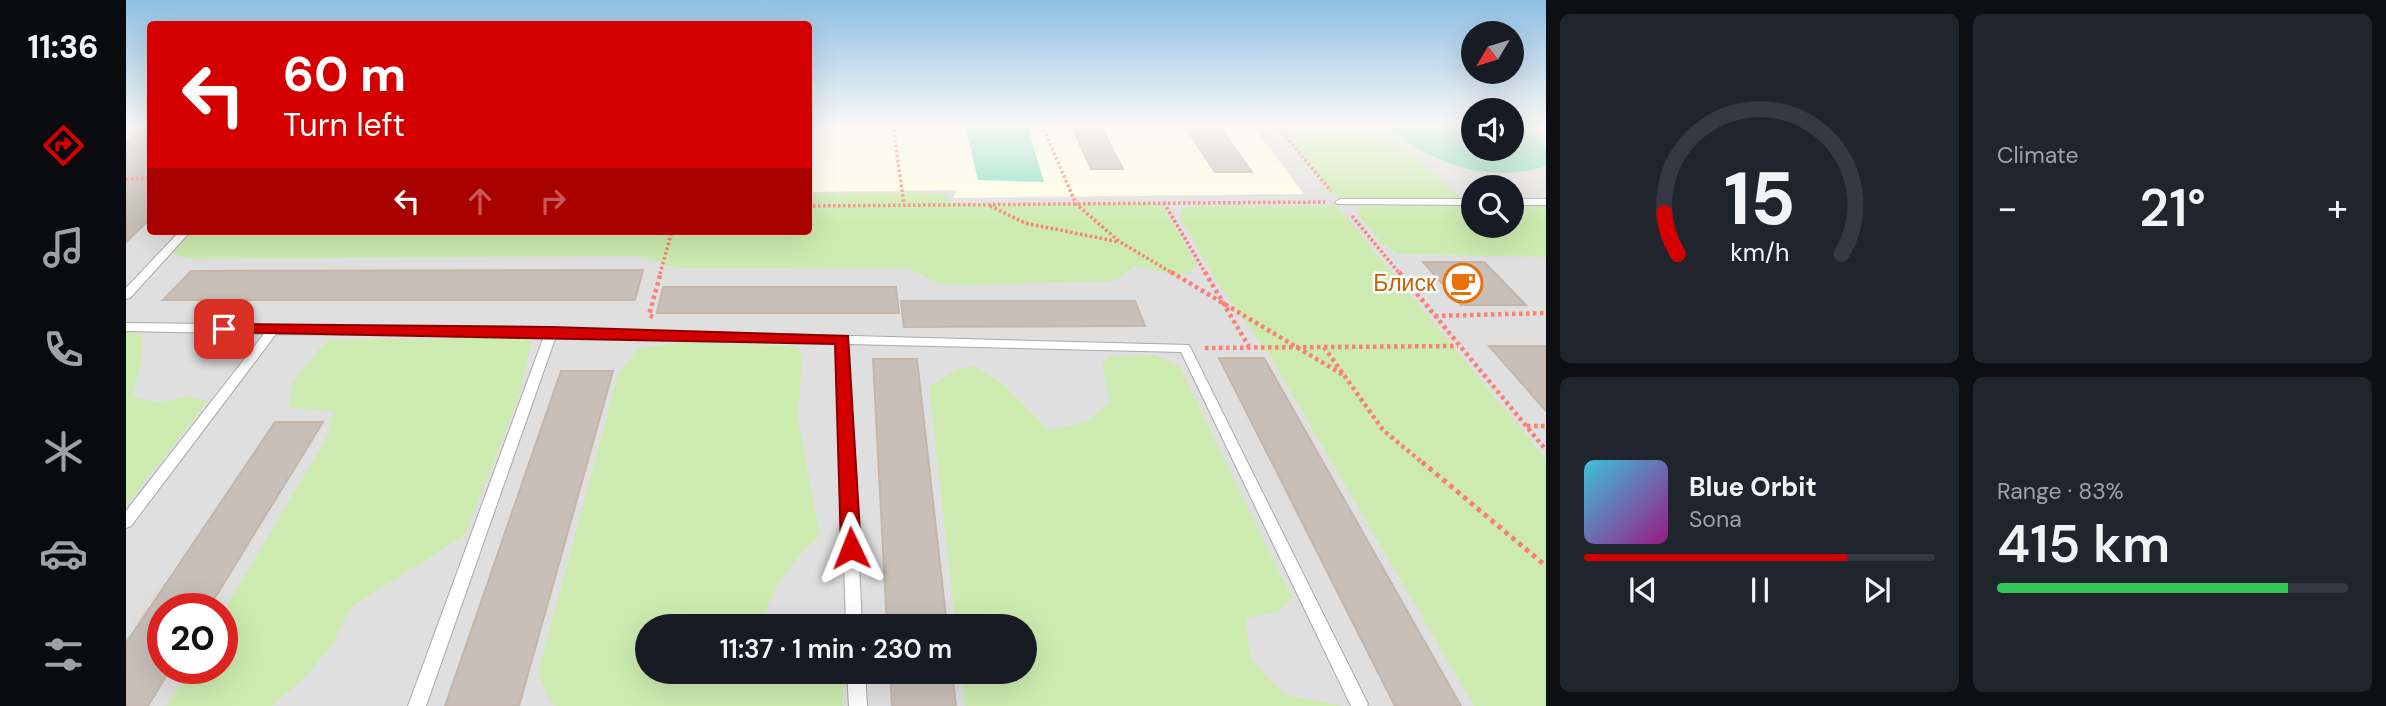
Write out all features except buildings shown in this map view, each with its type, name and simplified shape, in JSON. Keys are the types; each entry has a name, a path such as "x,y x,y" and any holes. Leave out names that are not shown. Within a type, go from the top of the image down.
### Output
{"lane":[{"path":"1340,202 1461,202"},
{"path":"1524,202 1546,202"},
{"path":"126,295 182,235"},
{"path":"126,327 551,332 1185,348 1359,704"},
{"path":"126,522 274,330"},
{"path":"417,706 551,332"},
{"path":"843,339 854,614"},
{"path":"857,684 858,706"}],"path":[{"path":"898,158 904,205"},
{"path":"1056,158 1076,204 1120,242 1345,376"},
{"path":"1303,158 1546,450"},
{"path":"126,178 147,177"},
{"path":"812,206 1340,202"},
{"path":"1164,203 1250,347"},
{"path":"986,205 1025,223 1120,242"},
{"path":"671,235 649,315 688,335"},
{"path":"1435,316 1546,313"},
{"path":"1324,346 1383,430 1546,566"},
{"path":"1185,348 1459,346"},
{"path":"1527,426 1546,426"}],"shaded area":[{"path":"126,158 147,158 147,235 812,235 812,158 1461,158 1461,161 1524,161 1524,158 1546,158 1546,706 126,706"},
{"path":"812,158 1277,158 1304,194 953,198 957,190 812,192"}],"green space":[{"path":"973,158 1037,158 1044,182 978,180"},
{"path":"1303,158 1415,158 1461,198 1461,202 1340,202"},
{"path":"1437,158 1461,158 1461,161 1524,161 1524,158 1546,158 1546,166 1525,171 1503,173 1461,167"},
{"path":"812,194 943,194 957,205 1158,203 1163,207 1196,264 1190,273 1175,275 1135,266 1115,281 969,285 937,283 908,268 677,268 638,256 192,259 172,254 189,235 812,235"},
{"path":"1337,206 1546,459 1546,706 1474,706 1270,356 1218,284 1180,217 1182,208"},
{"path":"1359,206 1461,206 1461,238 1524,238 1524,206 1546,206 1546,257 1399,254 1383,244 1358,215"},
{"path":"126,332 137,333 143,340 140,367 132,397 158,402 191,396 207,402 126,506"},
{"path":"511,337 532,341 517,402 465,535 351,607 333,644 307,676 272,706 167,706 181,684 238,684 238,593 234,593 328,435 333,412 289,407 292,384 317,351 330,340"},
{"path":"686,342 795,346 802,358 798,421 820,533 784,575 766,614 635,614 635,684 842,684 843,706 556,706 550,702 538,673 618,375 638,348"},
{"path":"1157,355 1179,366 1292,598 1277,613 1245,618 1251,660 1284,694 1342,706 965,706 962,684 1037,684 1037,614 955,614 929,387 958,369 976,366 1004,385 1047,430 1085,422 1110,402 1102,364 1110,356"}],"place":[{"name":"Блиск","path":"1463,283"}],"route":[{"path":"224,329 551,332 843,339 851,548"}]}
